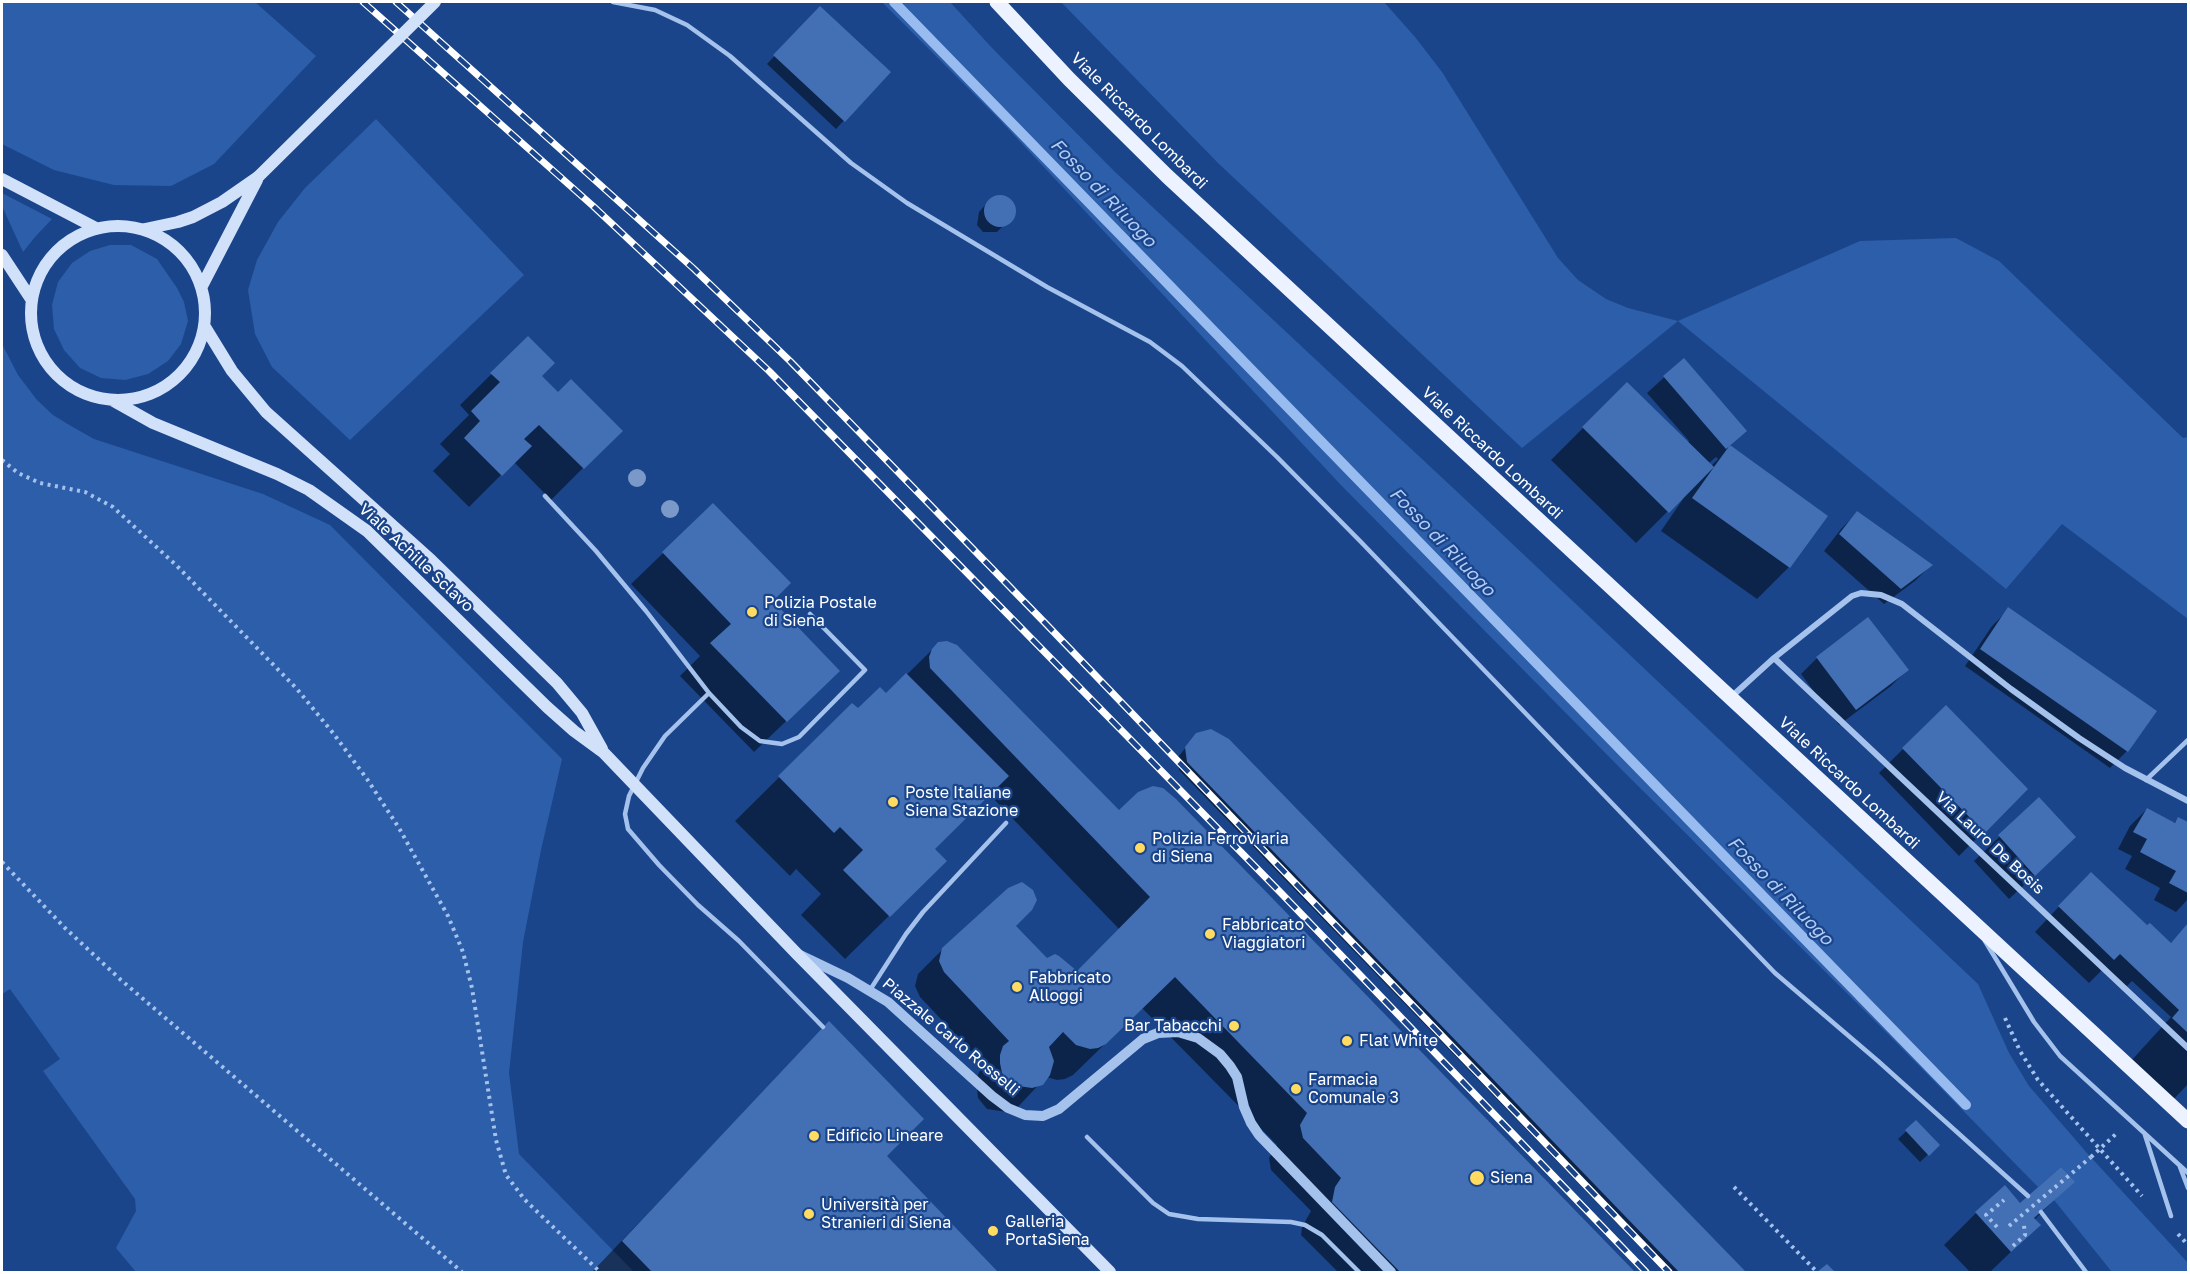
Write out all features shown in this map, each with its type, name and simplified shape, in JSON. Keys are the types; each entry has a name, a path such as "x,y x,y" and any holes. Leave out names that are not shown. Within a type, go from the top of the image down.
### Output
{"main road":[{"path":"145,229 193,217 258,177 435,2"},
{"name":"Viale Riccardo Lombardi","path":"997,2 1069,79 1167,176 2188,1121"},
{"path":"202,286 258,177"},
{"path":"2,179 96,228"},
{"name":"Viale Achille Sclavo","path":"120,225 145,229 169,241 189,261 202,286 206,306 205,327 199,347 188,366 173,381 154,393 134,399 112,400 88,395 67,384 49,368 37,347 30,323 31,299 38,275 53,254 72,237 96,228 120,225"},
{"path":"2,255 31,299"},
{"name":"Viale Achille Sclavo","path":"205,327 232,371 266,412 431,560 557,683 582,713 604,753"},
{"name":"Viale Achille Sclavo","path":"112,400 153,423 285,478 335,506 367,531 547,707 604,753 797,954"},
{"path":"797,954 1110,1272"}],"street":[{"path":"1730,698 1774,658 1852,597 1861,593 1881,595 1902,604 2063,727 2146,780 2188,801"},
{"name":"Via Lauro De Bosis","path":"1774,658 2188,1048"},
{"name":"Piazzale Carlo Rosselli","path":"797,954 870,990 902,1014 992,1096 1008,1108 1025,1115 1043,1116 1059,1109 1143,1039 1158,1033 1178,1032 1198,1038 1220,1054 1237,1077 1244,1107 1259,1135 1391,1272"}],"lane":[{"path":"613,2 655,10 687,25 730,56 851,163 891,192 1001,260 1150,342 1173,358 1277,457 1361,542 1775,973 1878,1061 2028,1196"},
{"path":"545,496 639,603 709,693 741,727 760,741 782,744 799,737 865,670 810,614"},
{"path":"709,693 665,736 634,784 628,796 625,814 628,829 698,905 740,941 823,1027"},
{"path":"2146,780 2188,740"},
{"path":"870,990 923,912 1006,823"},
{"name":"Viale Riccardo Lombardi","path":"1972,921 2045,1039 2060,1056 2188,1173"},
{"path":"2145,1132 2171,1216"},
{"path":"1087,1137 1153,1203 1169,1214 1198,1219 1291,1222 1305,1225 1322,1235 1359,1272"},
{"path":"2179,1164 2188,1188"},
{"path":"2041,1212 2086,1272"}],"path":[{"path":"2,460 18,473 40,483 71,488 100,499 125,518 177,566 297,689 367,779 399,828 428,879 448,916 463,952 472,988 496,1140 506,1175 525,1200 600,1272"},
{"path":"2,862 66,928 121,980 462,1272"},
{"path":"2009,1226 2121,1128"},
{"path":"1734,1187 1817,1272"},
{"path":"1997,1227 1986,1215 2008,1196"},
{"path":"2013,1246 2025,1235 2024,1214"}],"shaded area":[{"path":"2,2 255,2 316,56 214,164 171,186 114,185 54,170 2,144"},
{"path":"882,2 950,2 993,49 1114,171 1978,984 2009,1053 2029,1086 2188,1263 2188,1272 2112,1272 2054,1200 2074,1182 2061,1167 2038,1187 1339,483 998,118"},
{"path":"1061,2 1384,2 1442,72 1558,258 1578,280 1606,299 1628,308 1678,321 1522,448 1218,163"},
{"path":"376,119 524,275 350,440 272,367 255,334 248,290 257,260 278,222 305,188"},
{"path":"2,193 52,219 23,252 2,206"},
{"path":"1956,238 1999,261 2183,438 2188,437 2188,619 2062,524 2006,589 1678,321 1860,241"},
{"path":"110,245 131,245 157,259 184,302 188,321 181,344 168,361 148,374 125,380 101,378 80,368 64,350 54,329 52,305 58,282 72,263 90,251"},
{"path":"2,344 18,375 37,400 53,415 94,439 263,494 330,525 562,759 523,942 509,1073 519,1154 634,1272 136,1272 116,1248 136,1211 135,1199 43,1071 60,1059 10,989 2,994"}],"building":[{"path":"820,6 891,72 845,122 773,55"},
{"path":"1000,195 1011,200 1016,211 1011,222 1000,227 989,222 984,211 989,200"},
{"path":"528,336 555,363 542,376 558,392 571,379 623,431 584,469 539,425 524,439 532,446 502,476 464,438 480,421 471,411 500,382 490,373"},
{"path":"1684,358 1747,431 1726,449 1663,376"},
{"path":"1627,382 1714,467 1669,513 1582,427"},
{"path":"1730,445 1828,516 1790,568 1692,498"},
{"name":"Polizia Postale di Siena","path":"713,503 791,583 773,601 840,671 787,722 710,643 731,624 662,552"},
{"path":"1857,511 1933,565 1901,589 1839,534"},
{"path":"2008,607 2157,711 2128,752 1980,649"},
{"path":"1868,617 1909,670 1856,710 1816,657"},
{"name":"Fabbricato Viaggiatori","path":"947,641 957,645 1119,810 1138,792 1153,786 1163,788 1176,799 1635,1272 1400,1272 1332,1202 1335,1187 1341,1178 1303,1138 1300,1125 1307,1113 1175,977 1106,1044 1090,1049 1076,1045 1063,1032 1049,1047 1054,1061 1050,1075 1043,1085 1032,1088 1012,1085 1002,1073 1000,1063 1003,1046 1009,1041 944,972 939,961 942,948 1008,888 1022,882 1033,890 1037,900 1032,910 1016,926 1047,958 1055,954 1077,971 1150,897 930,668 929,657 932,649 938,642"},
{"name":"Poste Italiane Siena Stazione","path":"906,673 1009,776 935,849 947,861 890,917 843,870 863,850 840,827 834,833 778,776 852,703 858,708 880,687 886,693"},
{"path":"1946,705 2028,789 1985,833 1902,748"},
{"path":"1211,729 1229,739 1746,1272 1679,1272 1187,762 1185,747 1196,733"},
{"path":"2039,797 2076,837 2035,876 1998,835"},
{"path":"2147,808 2175,823 2178,817 2188,822 2188,893 2169,883 2176,871 2140,852 2147,839 2133,832"},
{"path":"2091,872 2147,925 2150,923 2171,943 2188,923 2188,1033 2172,1018 2179,1010 2120,954 2114,960 2058,906"},
{"name":"Edificio Lineare","path":"829,1021 924,1119 887,1156 998,1272 652,1272 622,1241"},
{"path":"1916,1120 1940,1145 1929,1156 1905,1130"},
{"path":"2061,1167 2075,1182 2034,1218 2041,1225 2011,1252 1975,1212 2005,1185 2020,1203"},
{"path":"1827,1264 1835,1272 1817,1272"}],"waterway":[{"name":"Fosso di Riluogo","path":"894,2 1966,1105"}],"railway":[{"path":"363,2 593,206 769,371 1282,894 1646,1272"},
{"path":"396,2 693,268 790,361 1669,1272"}],"place":[{"name":"Polizia Postale di Siena","path":"752,612"},
{"name":"Poste Italiane Siena Stazione","path":"893,802"},
{"name":"Polizia Ferroviaria di Siena","path":"1140,848"},
{"name":"Fabbricato Viaggiatori","path":"1210,934"},
{"name":"Fabbricato Alloggi","path":"1017,987"},
{"name":"Bar Tabacchi","path":"1234,1026"},
{"name":"Flat White","path":"1347,1041"},
{"name":"Farmacia Comunale 3","path":"1296,1089"},
{"name":"Edificio Lineare","path":"814,1136"},
{"name":"Siena","path":"1477,1178"},
{"name":"Università per Stranieri di Siena","path":"809,1214"},
{"name":"Galleria PortaSiena","path":"993,1231"}]}
